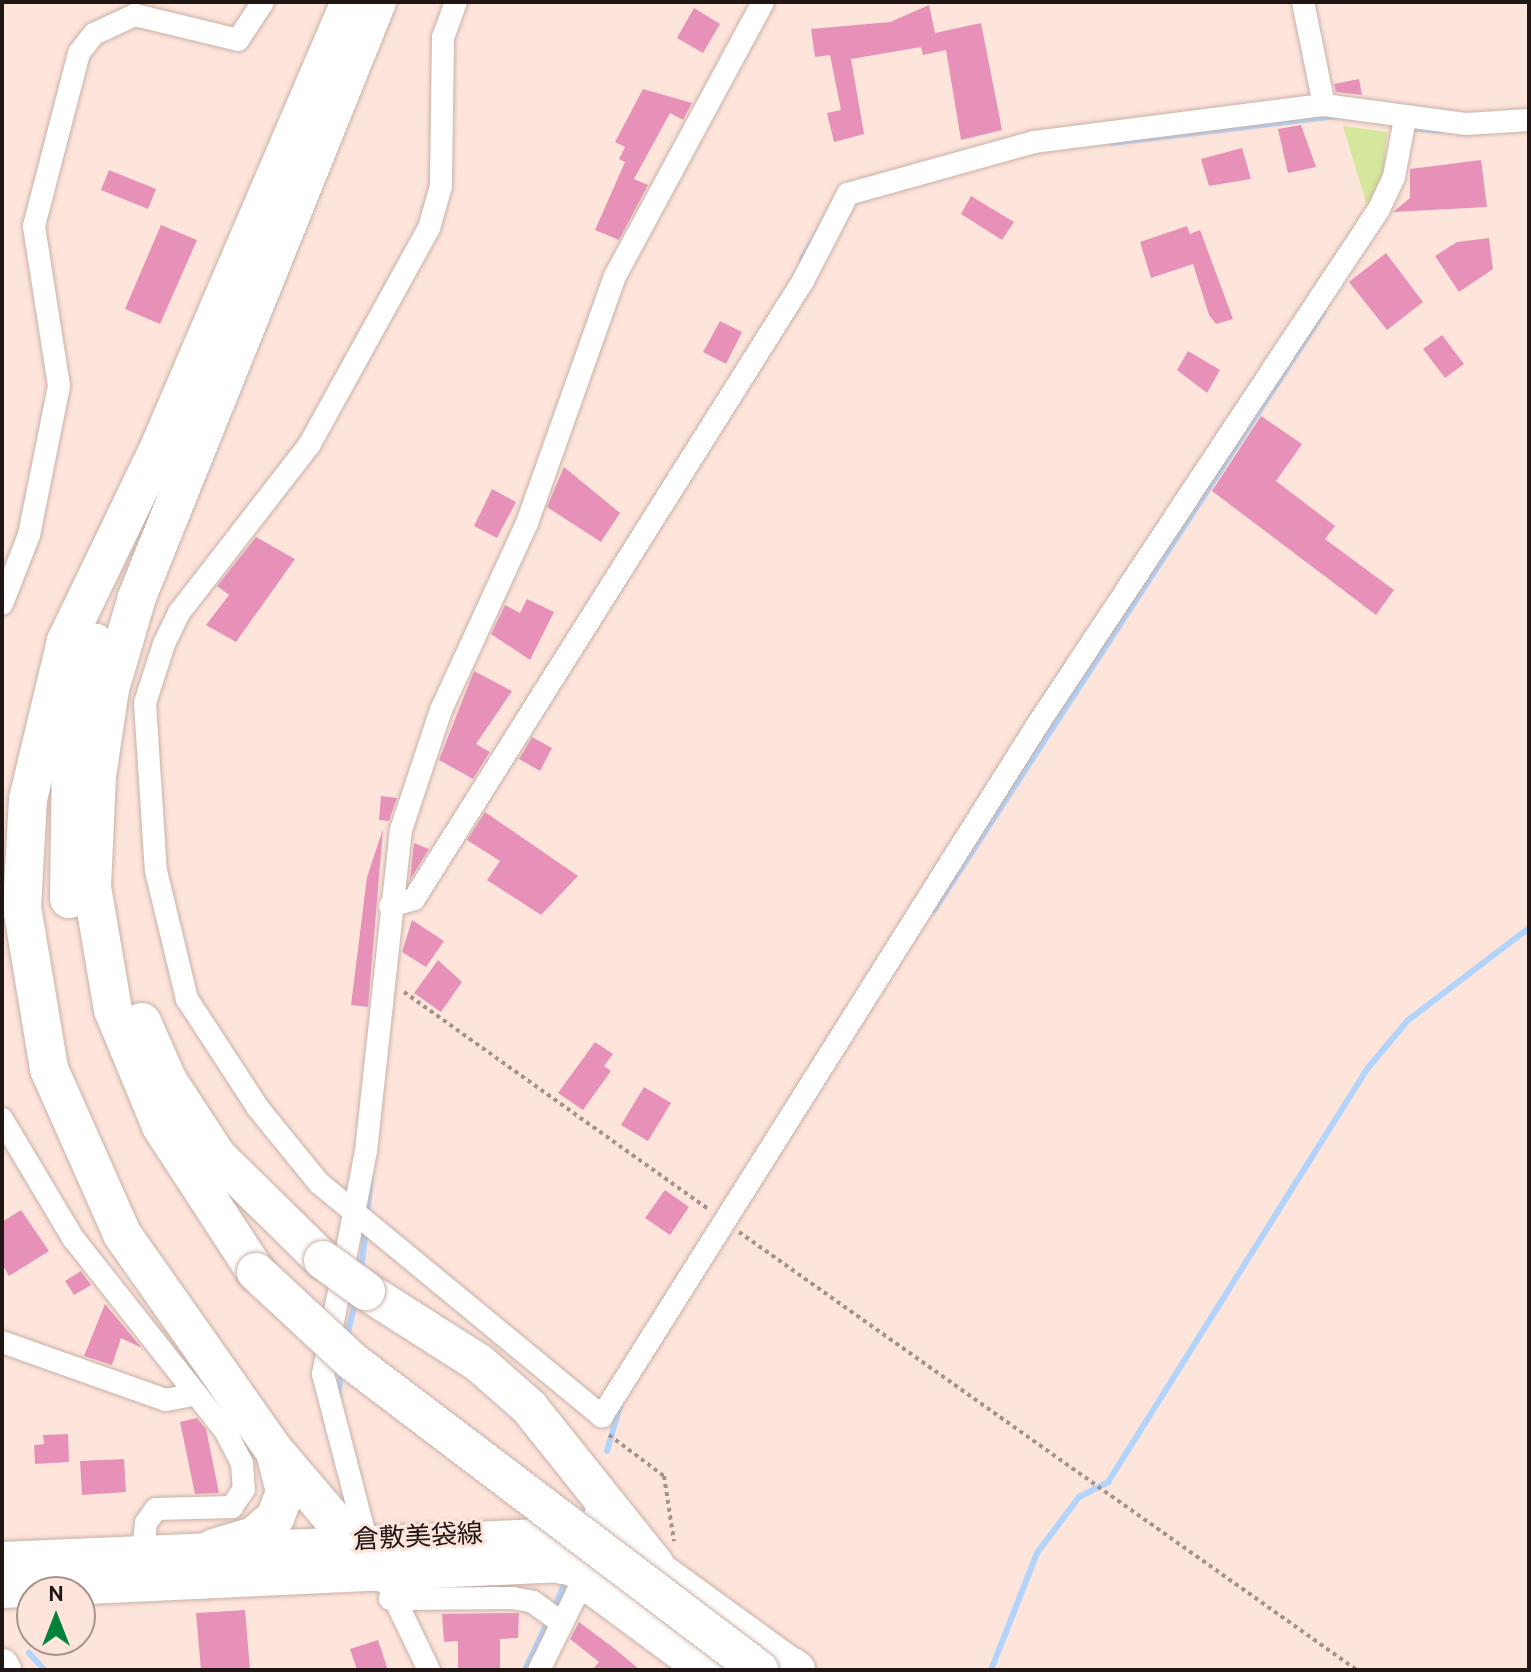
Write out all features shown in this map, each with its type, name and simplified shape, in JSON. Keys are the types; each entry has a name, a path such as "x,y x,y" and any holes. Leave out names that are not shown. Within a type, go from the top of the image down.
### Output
{"highway":[{"path":"314,121 331,2"},
{"path":"256,1272 183,1166 127,1052 96,928 93,818 110,689 137,597 314,121 350,2"},
{"path":"371,1563 273,1449 152,1284 93,1178 49,1069 27,965 23,852 50,691 86,597 314,121 377,2"},
{"path":"314,121 400,2"},
{"path":"156,454 79,705 66,800 69,905 91,1016 122,1095 168,1175 256,1272 353,1362 786,1669"},
{"path":"93,818 122,962 168,1081 246,1191 323,1260 505,1385 597,1490 666,1562"},
{"path":"214,1548 254,1536 275,1518 285,1492 273,1449"},
{"path":"562,1565 600,1537 597,1490"}],"main road":[{"name":"倉敷美袋線","path":"2,1591 371,1563 544,1530 600,1537 666,1562 786,1669"},
{"name":"倉敷美袋線","path":"2,1559 214,1548 371,1563 562,1565 616,1588 724,1670"}],"street":[{"path":"2,604 29,535 58,396 34,226 79,53 94,34 135,15 238,40 263,2"},
{"path":"456,2 443,37 441,186 429,228 310,444 179,613 145,703 156,871 187,999 258,1108 363,1220 602,1416 1379,209 1404,124"},
{"path":"429,1670 371,1563 323,1374 363,1220 390,906 414,781 527,523 615,276 763,2"},
{"path":"1303,2 1324,105"},
{"path":"390,906 414,899 715,425 848,194 1034,142 1324,105 1404,124 1529,120"},
{"path":"2,1119 73,1238 236,1448 244,1489 222,1510 156,1509 146,1523 143,1552"},
{"path":"2,1342 166,1400 196,1394"},
{"path":"371,1563 513,1598 555,1617"},
{"path":"539,1670 555,1617 577,1593 589,1593 693,1670"}],"path":[{"path":"397,988 1357,1670"},
{"path":"608,1434 664,1476 666,1562"}],"green space":[{"path":"1343,126 1387,132 1383,179 1368,209"}],"building":[{"path":"929,5 935,33 981,23 1002,130 961,140 946,50 923,55 921,47 851,59 864,134 834,142 827,113 841,110 830,55 815,57 811,29 890,22"},
{"path":"694,8 720,24 703,53 677,38"},
{"path":"1359,79 1362,95 1336,92 1334,84"},
{"path":"643,89 692,103 683,120 670,113 634,179 648,185 619,240 595,230 625,162 619,159 625,147 615,142"},
{"path":"1301,125 1316,167 1288,173 1278,129"},
{"path":"1242,148 1251,179 1209,186 1201,159"},
{"path":"1481,160 1487,207 1393,212 1410,198 1410,169"},
{"path":"109,170 156,189 148,209 101,190"},
{"path":"971,196 1014,222 1002,240 961,214"},
{"path":"161,225 197,240 160,324 125,309"},
{"path":"1187,226 1190,234 1200,230 1233,319 1216,324 1209,315 1193,264 1151,278 1140,242"},
{"path":"1489,238 1493,269 1459,292 1435,256 1457,242"},
{"path":"1386,253 1423,302 1387,330 1349,282"},
{"path":"720,321 742,332 726,364 703,352"},
{"path":"1442,335 1464,364 1445,378 1423,349"},
{"path":"1188,351 1220,370 1207,393 1177,370"},
{"path":"1261,416 1302,444 1276,481 1335,526 1325,539 1394,590 1376,615 1212,491"},
{"path":"564,467 620,513 601,542 547,507"},
{"path":"492,489 516,502 497,538 474,526"},
{"path":"256,537 295,559 236,642 206,625 229,595 217,586"},
{"path":"527,599 554,612 530,660 491,634 505,605 520,613"},
{"path":"474,671 512,691 476,744 490,752 473,779 439,760"},
{"path":"532,737 552,748 540,771 519,759"},
{"path":"381,796 397,798 389,821 379,820"},
{"path":"485,812 578,876 541,915 487,880 500,861 467,840"},
{"path":"383,829 368,1007 351,1005 367,877"},
{"path":"414,843 429,849 410,880"},
{"path":"412,920 444,941 426,967 402,952"},
{"path":"438,960 462,982 441,1012 414,993"},
{"path":"595,1042 613,1054 604,1066 611,1071 583,1110 558,1093"},
{"path":"644,1087 671,1103 648,1141 621,1125"},
{"path":"665,1190 689,1207 670,1235 645,1218"},
{"path":"21,1210 49,1251 9,1276 2,1264 2,1222"},
{"path":"81,1271 91,1285 74,1295 65,1281"},
{"path":"105,1304 142,1348 121,1338 112,1365 84,1356"},
{"path":"197,1418 206,1429 219,1493 195,1494 180,1422"},
{"path":"68,1434 69,1462 35,1464 34,1445 44,1444 43,1435"},
{"path":"124,1459 126,1492 82,1495 80,1461"},
{"path":"245,1610 250,1670 201,1670 196,1613"},
{"path":"519,1613 518,1638 500,1639 500,1670 458,1668 458,1641 444,1642 442,1614"},
{"path":"579,1622 640,1670 592,1670 599,1662 570,1639"},
{"path":"378,1640 388,1670 357,1670 350,1649"}],"waterway":[{"path":"1111,143 1338,116"},
{"path":"1408,128 1441,131"},
{"path":"802,259 832,208"},
{"path":"934,910 1323,313"},
{"path":"991,1670 1037,1553 1079,1497 1108,1482 1368,1068 1407,1021 1529,928"},
{"path":"367,1215 371,1178"},
{"path":"361,1270 366,1230"},
{"path":"347,1337 355,1301"},
{"path":"338,1396 342,1372"},
{"path":"607,1451 620,1406"},
{"path":"554,1609 564,1584"},
{"path":"525,1670 549,1619"},
{"path":"32,1656 45,1670"}]}
